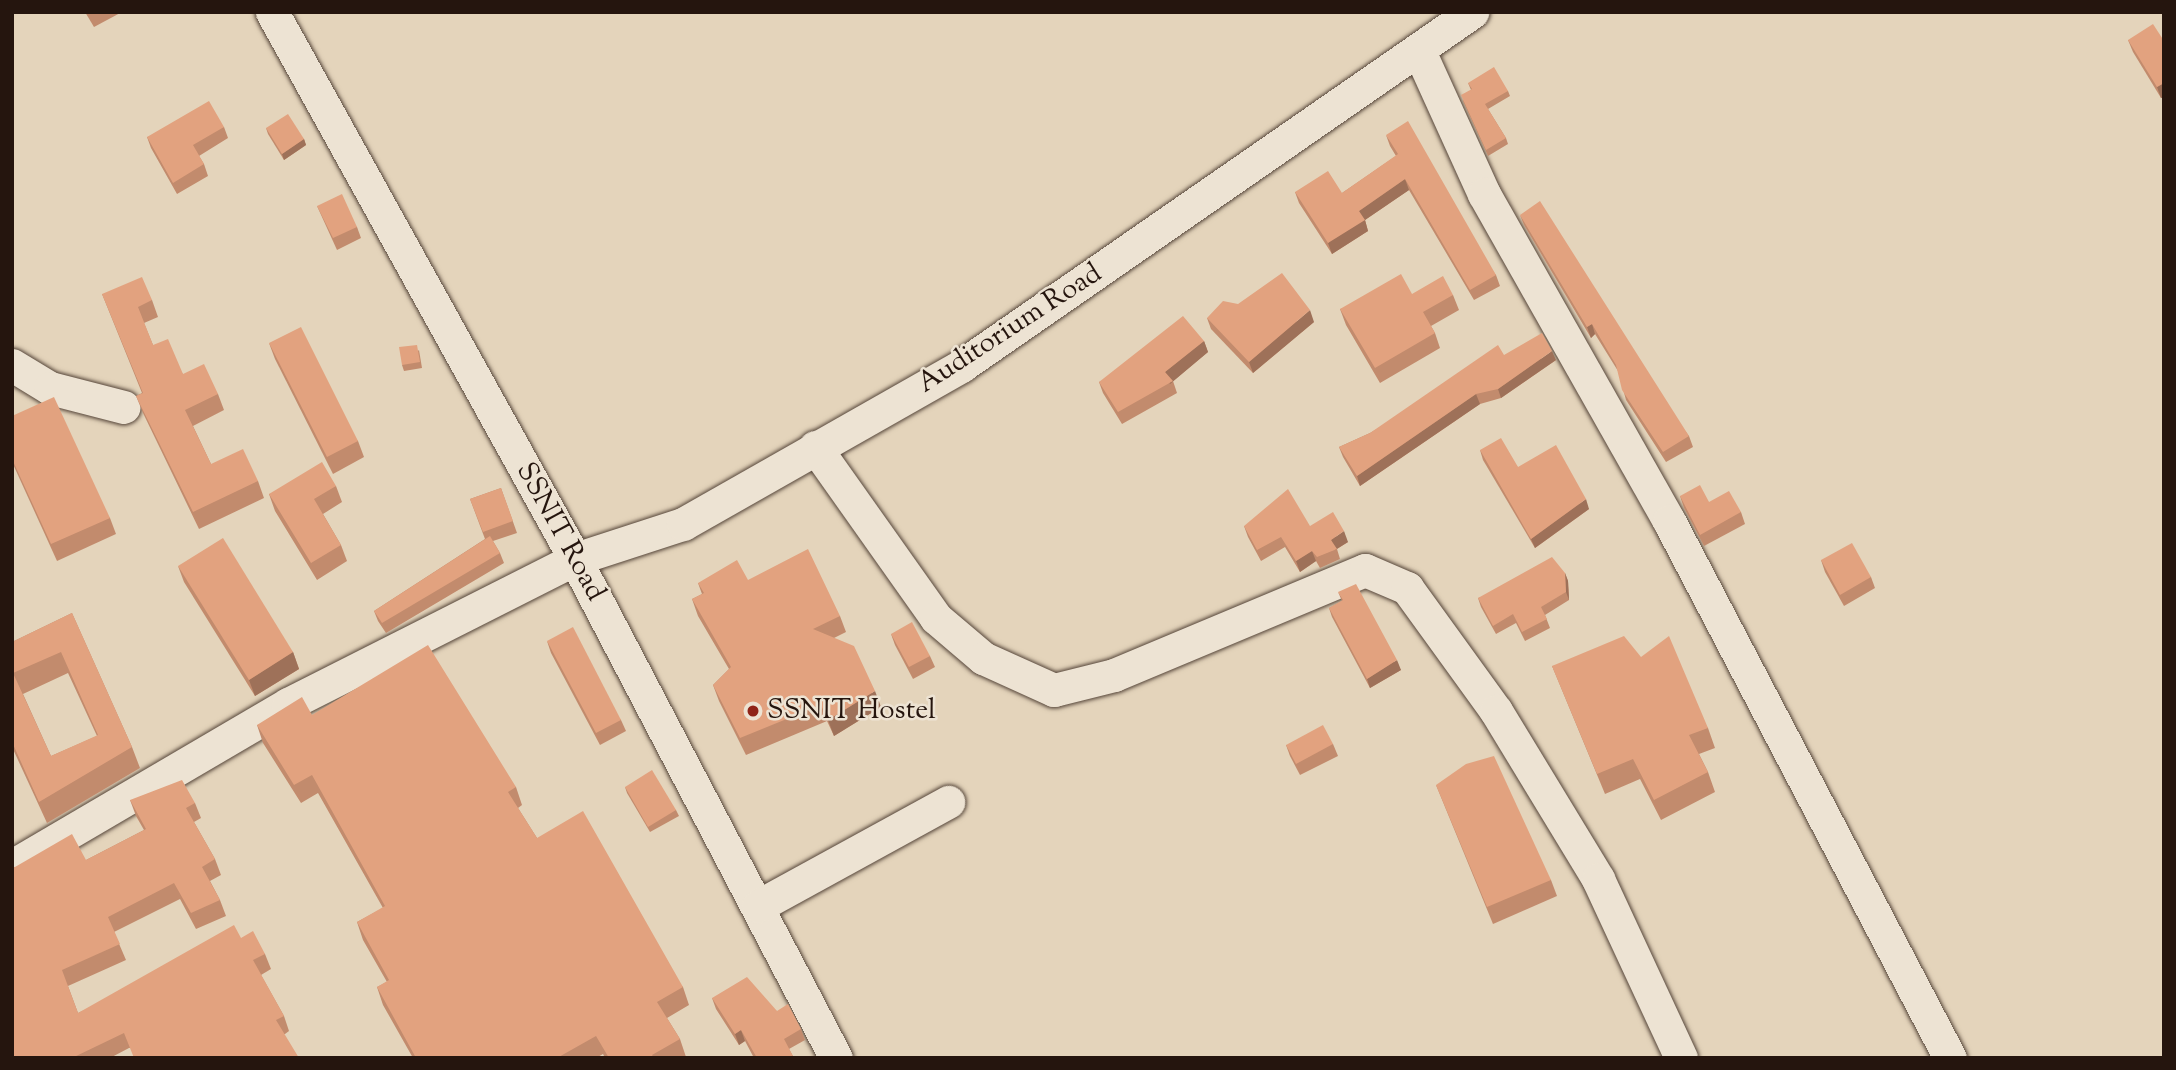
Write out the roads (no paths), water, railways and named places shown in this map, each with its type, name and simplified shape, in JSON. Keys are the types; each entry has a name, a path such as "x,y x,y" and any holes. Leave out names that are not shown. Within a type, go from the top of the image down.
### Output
{"street":[{"name":"SSNIT Road","path":"272,12 575,559 836,1058"},
{"name":"Auditorium Road","path":"12,866 288,704 575,559 683,524 961,366 1420,53 1472,12"},
{"path":"1420,53 1484,194 1670,521 1950,1058"},
{"path":"12,365 50,388 124,407"},
{"path":"815,447 936,618 983,659 1054,690 1114,675 1365,570 1407,588 1496,711 1598,879 1681,1058"},
{"path":"758,906 948,802"}],"place":[{"name":"SSNIT Hostel","path":"753,711"}]}
